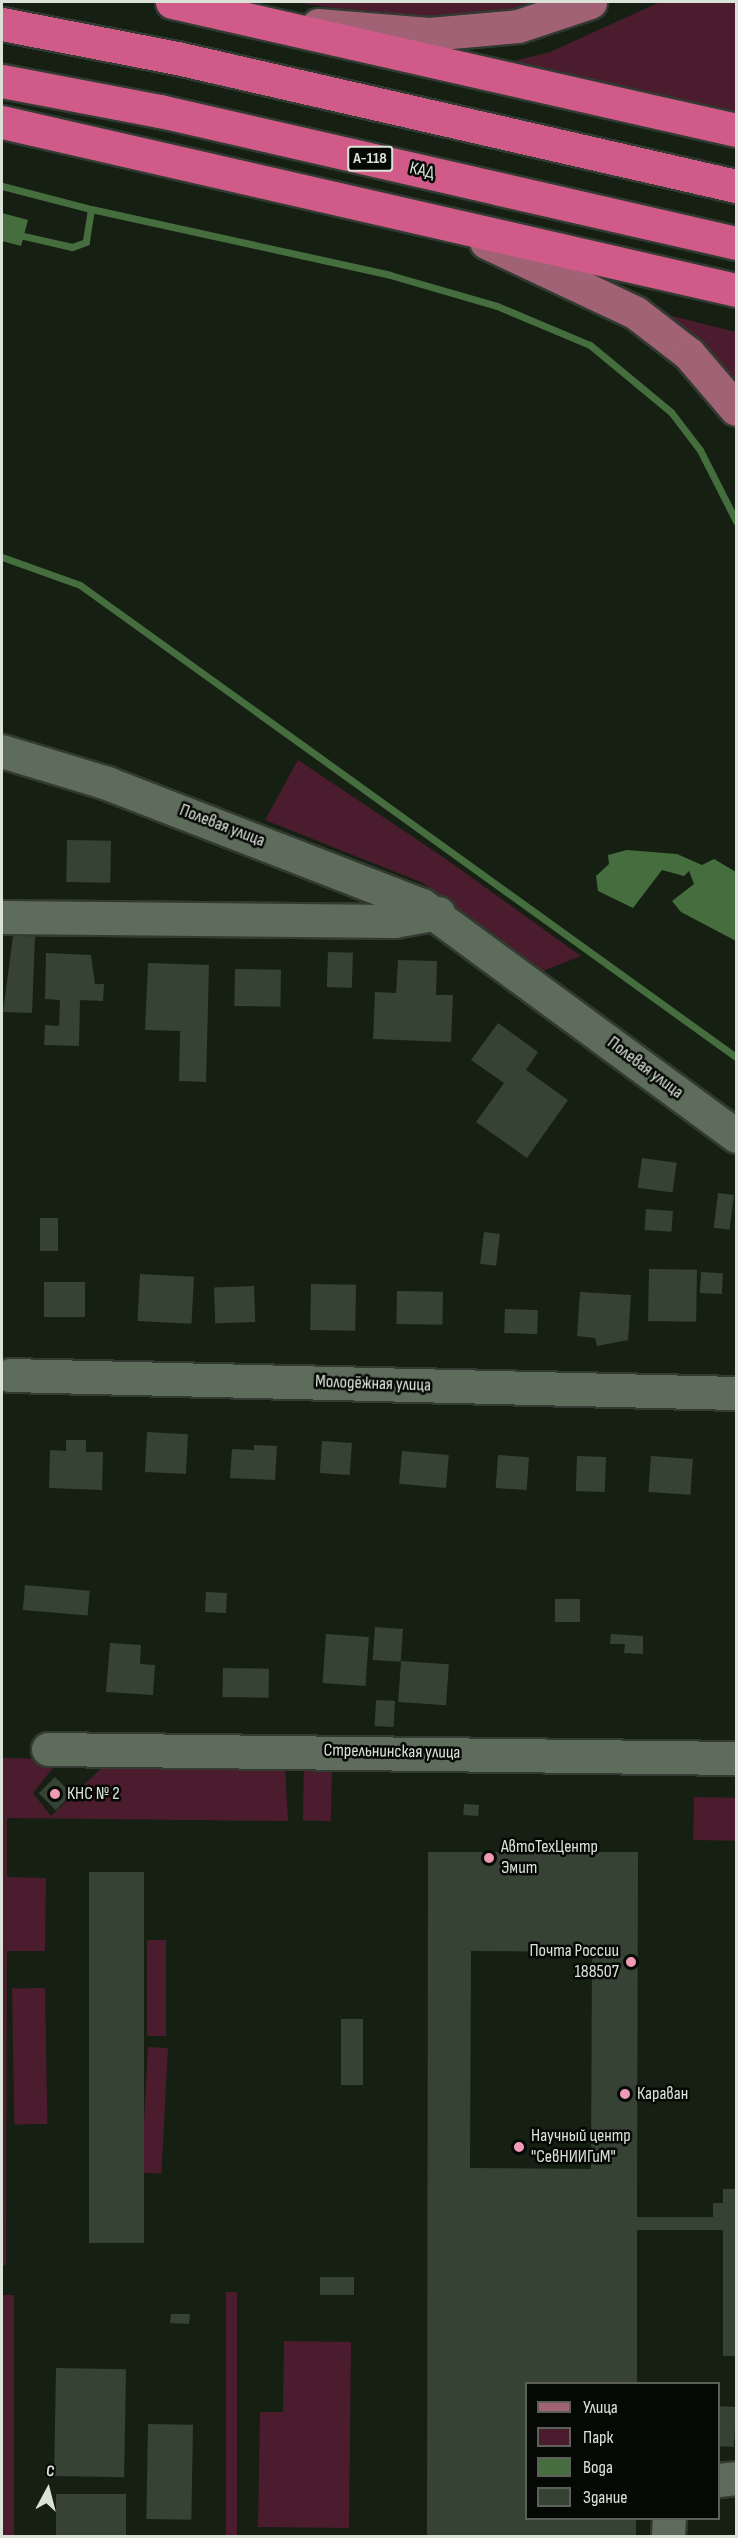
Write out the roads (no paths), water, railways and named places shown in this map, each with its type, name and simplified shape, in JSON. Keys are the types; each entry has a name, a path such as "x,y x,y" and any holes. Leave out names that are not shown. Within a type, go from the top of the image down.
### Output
{"highway":[{"path":"172,2 736,130"},
{"path":"2,24 177,58 736,186"},
{"name":"КАД","path":"2,81 160,111 736,243"},
{"path":"2,122 736,290"}],"main road":[{"path":"268,22 429,34 518,26 590,2"},
{"path":"431,220 636,313 689,354 736,409"}],"street":[{"name":"Полевая улица","path":"2,751 107,783 438,913 736,1136"},
{"path":"4,917 394,921 438,913"},
{"name":"Молодёжная улица","path":"10,1375 736,1394"},
{"name":"Стрельнинская улица","path":"48,1749 736,1758"},
{"path":"720,2480 736,2478"},
{"path":"668,2536 669,2520"}],"water":[{"path":"2,213 28,220 21,246 2,241"},
{"path":"627,850 677,854 702,865 714,859 736,872 736,941 681,912 672,901 694,884 689,871 684,876 662,870 633,908 598,891 596,876 609,864 608,855"}],"waterway":[{"path":"2,186 91,209 86,242 72,247 24,236"},
{"path":"91,209 390,275 497,306 590,345 671,412 700,450 736,521"},
{"path":"2,557 80,585 736,1057"}],"place":[{"name":"КНС № 2","path":"55,1794"},
{"name":"АвтоТехЦентр Эмит","path":"489,1858"},
{"name":"Почта России 188507","path":"631,1962"},
{"name":"Караван","path":"625,2094"},
{"name":"Научный центр \"СевНИИГиМ\"","path":"519,2147"}]}
